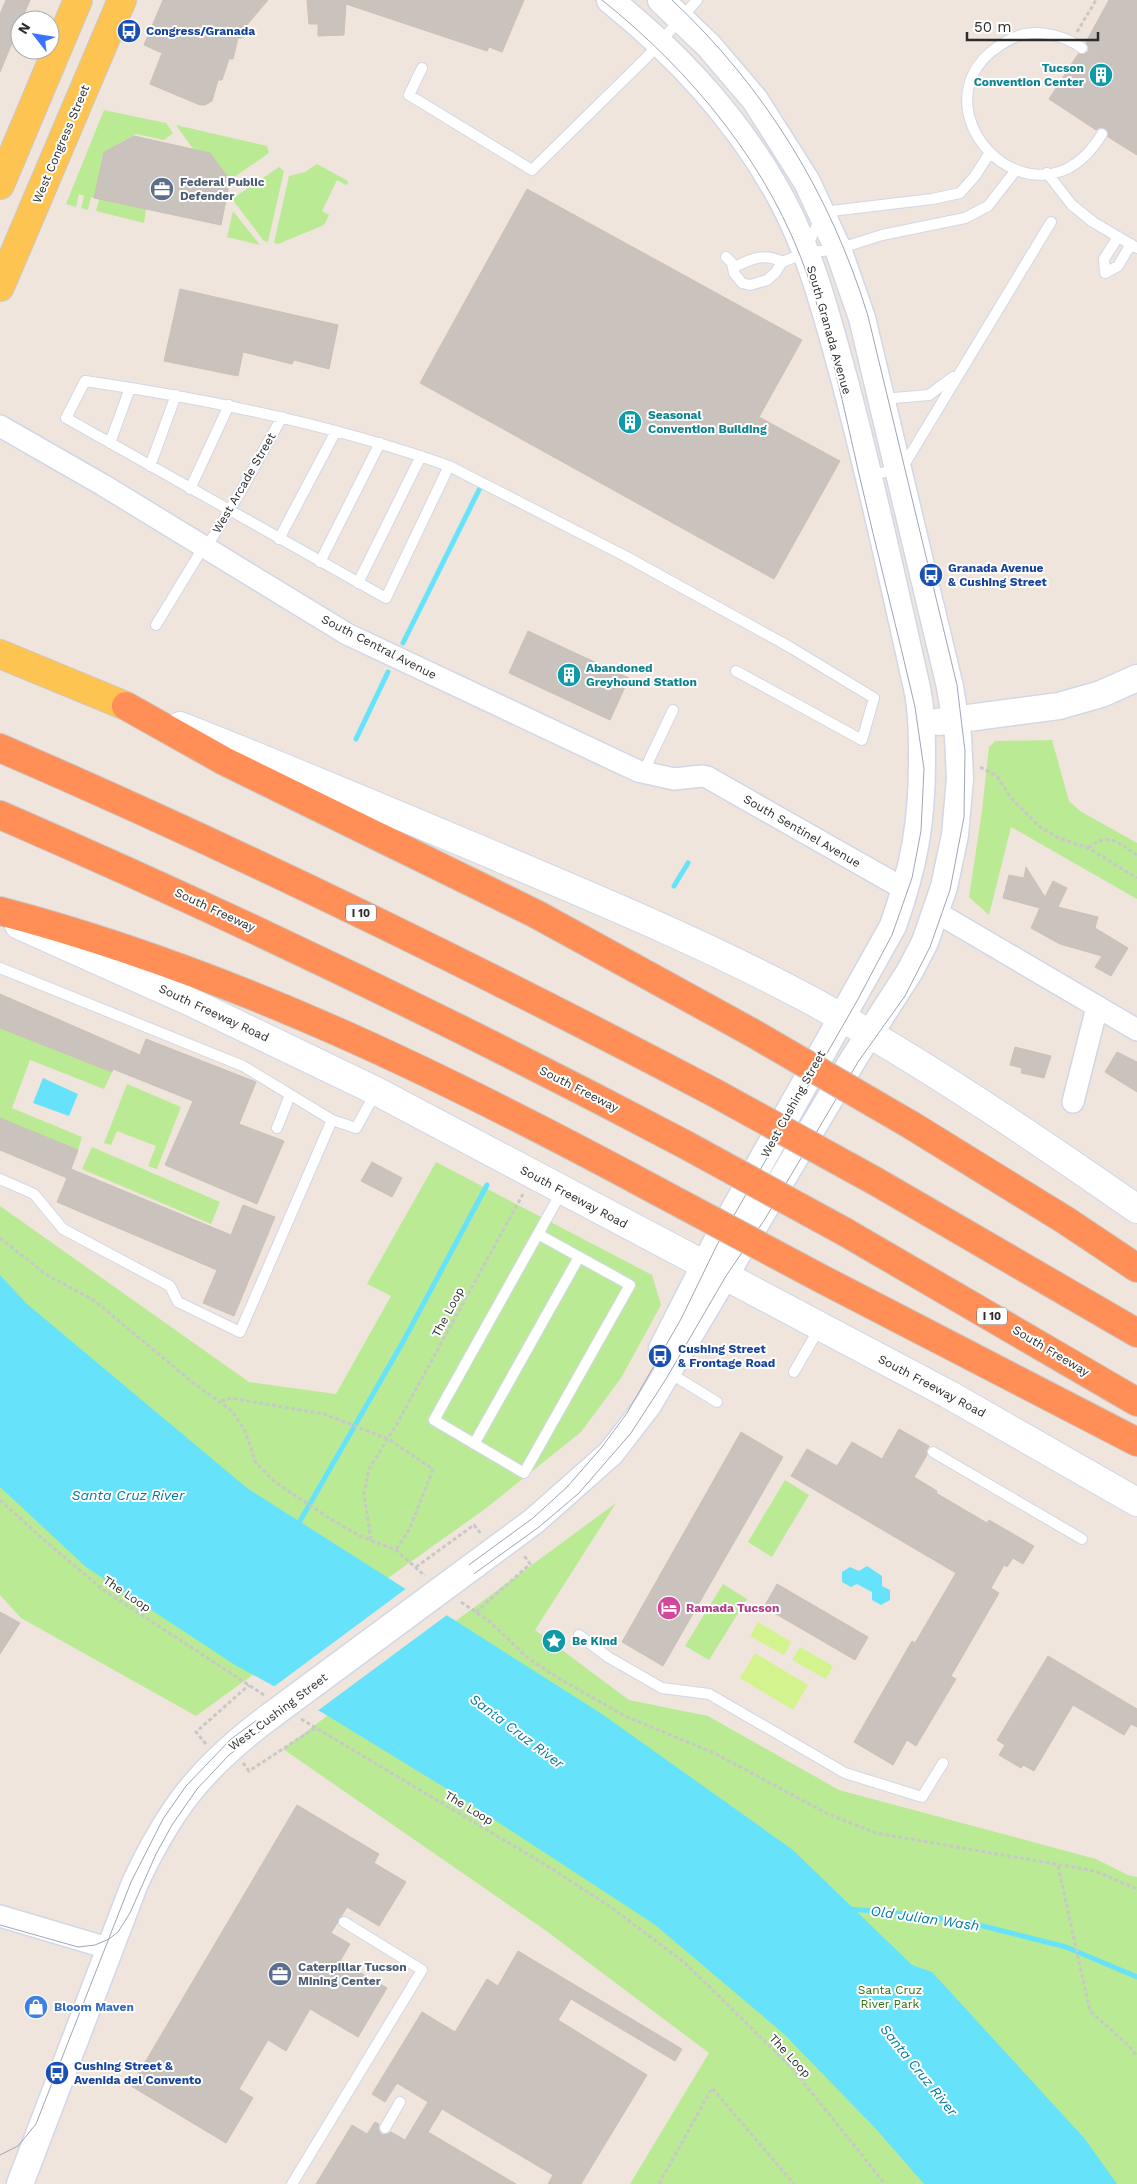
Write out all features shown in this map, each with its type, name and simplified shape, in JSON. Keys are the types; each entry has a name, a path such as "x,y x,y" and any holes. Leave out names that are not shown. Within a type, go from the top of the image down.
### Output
{"highway":[{"path":"126,706 224,761 536,914 751,1032 911,1125 1065,1220 1137,1268"},
{"name":"I 10","path":"0,748 210,842 380,922 715,1092 875,1181 1137,1333"},
{"name":"South Freeway","path":"0,815 166,887 384,990 686,1145 845,1232 1137,1402"},
{"path":"0,911 72,932 190,972 329,1027 474,1095 820,1278 1137,1442"}],"main road":[{"path":"0,185 78,0"},
{"name":"West Congress Street","path":"0,287 122,0"},
{"path":"0,654 126,706 284,767 660,926 733,960 842,1018 998,1113 1137,1209"},
{"name":"South Freeway Road","path":"0,915 191,1002 376,1091 948,1394 1137,1502"}],"street":[{"name":"South Granada Avenue","path":"610,0 660,42 692,75 740,134 776,189 794,257 815,276 868,476 917,688 922,723"},
{"path":"661,0 689,9 755,100 807,182 823,212 862,318 956,720"},
{"name":"South Central Avenue","path":"0,426 205,547 347,634 643,773 674,779 698,776"},
{"path":"922,723 1068,704 1101,694 1137,678"},
{"name":"West Cushing Street","path":"572,1489 626,1412 669,1336 715,1271 910,972 936,912 953,849 960,768 956,720"},
{"name":"West Cushing Street","path":"19,2184 111,1950 135,1883 166,1823 187,1793 267,1706 457,1586 572,1489 617,1446 648,1404 668,1372 715,1271 842,1018 888,936 906,890 915,855 921,817 922,723"},
{"name":"South Sentinel Avenue","path":"698,776 708,777 906,890"},
{"path":"936,912 1137,1030"},
{"path":"1073,1102 1097,1007"},
{"path":"0,1916 111,1950"},
{"path":"0,2177 19,2184"}],"lane":[{"path":"422,68 409,95 532,170 622,82 689,9"},
{"path":"1082,48 1071,41 1048,33 1023,35 1000,45 982,62 971,84 968,109 975,133 989,154 1016,170 1047,173 1063,169 1077,162 1090,151 1102,134"},
{"path":"726,257 742,283 750,285 767,280 794,257 823,212 932,199 960,193 975,176 989,154"},
{"path":"733,268 759,256 794,257 838,249 882,234 965,218 988,206 1016,170"},
{"path":"1047,173 1072,205 1134,246 1118,266 1105,273 1104,259 1118,237"},
{"path":"868,476 897,470 904,465 1051,222"},
{"path":"881,399 929,395 958,373"},
{"path":"449,466 386,598 66,418 85,381 176,395 282,417 380,443 449,466 625,556 788,646 874,698 862,740 736,671"},
{"path":"110,443 130,388"},
{"path":"150,466 176,395"},
{"path":"190,489 229,405"},
{"name":"West Arcade Street","path":"156,625 229,511 282,417"},
{"path":"279,538 336,431"},
{"path":"320,562 380,443"},
{"path":"358,583 421,456"},
{"path":"643,773 673,710"},
{"path":"0,968 243,1066 332,1120 356,1128 376,1091"},
{"path":"277,1128 290,1094"},
{"path":"0,1179 34,1194 63,1229 170,1286 178,1302 240,1332 332,1120"},
{"path":"538,1234 630,1285 524,1473 434,1420 562,1190"},
{"path":"474,1444 579,1257"},
{"path":"794,1372 820,1326"},
{"path":"668,1372 717,1402"},
{"path":"933,1452 1082,1539"},
{"path":"579,1635 608,1657 662,1688 709,1694 845,1773 922,1797 943,1763"},
{"path":"292,2184 422,1970 344,1922"},
{"path":"385,2128 400,2102"}],"path":[{"path":"1071,41 1096,0"},
{"path":"960,768 981,767 994,773 1016,805 1040,827 1059,838 1088,848 1137,878"},
{"path":"1088,848 1095,842 1107,839 1114,841 1137,855"},
{"name":"The Loop","path":"371,1540 364,1494 368,1469 388,1439 523,1193"},
{"path":"0,1238 47,1275 94,1301 192,1382 232,1411 242,1426 256,1463 275,1482 329,1518 371,1540 396,1550 426,1577"},
{"path":"220,1401 231,1398 324,1414 388,1439 433,1469 410,1528 396,1550"},
{"name":"The Loop","path":"0,1500 102,1588 249,1685 267,1706"},
{"path":"416,1567 474,1525 483,1536"},
{"path":"476,1612 530,1564 522,1554"},
{"path":"457,1586 476,1612 528,1658 567,1683 625,1716 716,1754 828,1814 876,1833 1095,1871 1137,1889"},
{"path":"207,1744 196,1732 249,1685"},
{"name":"The Loop","path":"298,1717 549,1867 612,1908 686,1964 792,2068 885,2184"},
{"path":"243,1763 249,1771 316,1728"},
{"path":"1058,1866 1090,2011 1128,2045 1137,2056"},
{"path":"659,2184 712,2088 794,2184"}],"green space":[{"path":"104,110 166,123 173,133 164,140 136,134 104,152 94,198 91,197 88,210 81,208 84,196 79,194 76,207 66,204"},
{"path":"176,125 267,146 269,153 230,180 210,153 193,149"},
{"path":"317,164 348,181 348,183 346,185 337,180 322,211 329,215 324,225 278,244 274,243 289,176 305,172"},
{"path":"279,167 284,171 268,242 264,241 232,199"},
{"path":"99,199 146,209 144,223 96,211"},
{"path":"233,211 260,245 227,237"},
{"path":"1052,740 1069,801 1080,811 1137,843 1137,899 1011,827 989,915 969,897 982,811 989,747 995,741"},
{"path":"0,1028 112,1072 104,1089 30,1060 12,1108 82,1137 78,1150 0,1118"},
{"path":"127,1084 181,1107 157,1169 148,1166 156,1146 117,1131 111,1145 104,1143"},
{"path":"92,1147 220,1202 211,1224 82,1169"},
{"name":"Santa Cruz River Park","path":"436,1162 652,1275 661,1305 621,1378 581,1432 485,1509 301,1640 446,1628 616,1503 535,1630 629,1700 708,1716 839,1790 1096,1859 1128,1875 1137,1877 1137,2184 630,2184 709,2053 545,1930 283,1749 335,1710 265,1666 196,1716 21,1618 0,1595 0,1206 249,1382 336,1394 391,1296 367,1284"},
{"path":"785,1480 809,1495 772,1557 748,1542"},
{"path":"723,1584 747,1599 709,1660 685,1646"},
{"path":"758,1622 791,1642 784,1655 750,1636"},
{"path":"800,1647 833,1666 826,1679 792,1660"},
{"path":"755,1653 808,1685 793,1710 740,1678"}],"water":[{"path":"43,1078 78,1094 69,1116 33,1103"},
{"name":"Santa Cruz River","path":"0,1275 27,1304 247,1488 602,1714 793,1850 912,1965 932,1972 1085,2139 1117,2184 924,2184 876,2129 784,2034 654,1924 447,1789 323,1713 235,1665 86,1567 0,1487"},
{"path":"867,1566 882,1576 882,1586 890,1590 890,1600 881,1605 872,1600 872,1592 857,1584 851,1587 842,1582 842,1572 850,1567 859,1571"}],"pier":[{"path":"407,1588 447,1615 316,1712 272,1688"}],"building":[{"path":"6,0 30,0 26,10 10,10 10,48 0,72 0,14"},
{"path":"163,0 268,0 246,26 242,38 238,38 233,59 229,59 222,80 218,80 212,101 205,105 200,105 150,84 162,53 144,45"},
{"path":"307,0 524,0 502,52 489,47 487,51 346,4 344,35 318,36 318,24 309,24"},
{"name":"Tucson Convention Center","path":"1109,0 1137,0 1137,155 1108,137 1106,129 1100,127 1096,130 1049,99 1078,54 1088,52 1089,48 1086,42"},
{"name":"Federal Public Defender","path":"134,136 210,153 230,180 221,225 94,198 104,152"},
{"name":"Seasonal Convention Building","path":"527,189 802,340 759,417 840,461 774,579 420,383"},
{"path":"180,289 338,325 329,369 294,360 292,364 243,352 238,376 164,361"},
{"name":"Abandoned Greyhound Station","path":"528,631 629,678 610,720 509,673"},
{"path":"1026,867 1045,897 1053,881 1067,888 1058,907 1098,917 1095,928 1128,948 1111,976 1095,967 1102,956 1060,944 1031,928 1040,908 1003,898 1009,875 1024,878"},
{"path":"0,994 140,1055 146,1039 256,1082 239,1124 284,1141 257,1204 165,1165 193,1101 113,1069 112,1072 0,1028"},
{"path":"1015,1047 1051,1056 1044,1078 1021,1073 1022,1068 1010,1065"},
{"path":"1117,1052 1137,1062 1137,1092 1105,1072"},
{"path":"0,1118 78,1150 71,1169 231,1235 243,1205 275,1217 234,1316 203,1303 217,1270 57,1202 67,1178 0,1150"},
{"path":"372,1162 402,1178 392,1197 361,1181"},
{"name":"Ramada Tucson","path":"899,1429 929,1446 926,1451 927,1455 914,1477 937,1491 936,1493 987,1523 989,1520 1034,1546 1023,1564 1013,1558 1007,1567 1004,1565 991,1588 999,1593 951,1676 956,1679 916,1746 907,1740 893,1765 854,1742 912,1641 915,1643 956,1573 791,1476 807,1449 837,1466 852,1442 882,1459"},
{"path":"741,1432 783,1457 663,1666 622,1642"},
{"path":"777,1584 868,1637 855,1660 764,1607"},
{"path":"0,1612 20,1623 0,1654"},
{"path":"1048,1656 1137,1709 1137,1727 1131,1724 1124,1735 1073,1705 1034,1771 1023,1765 1021,1768 999,1755 1005,1745 997,1740"},
{"name":"Caterpillar Tucson Mining Center","path":"297,1805 379,1854 374,1863 406,1882 379,1926 347,1907 331,1933 350,1944 340,1961 387,1988 358,2037 310,2009 286,2051 268,2040 239,2089 253,2098 226,2143 131,2086"},
{"path":"518,1951 682,2049 675,2061 571,1999 558,2020 647,2075 581,2184 548,2184 553,2175 442,2109 428,2132 516,2184 316,2184 352,2125 367,2134 375,2122 379,2124 378,2128 381,2134 385,2135 391,2132 405,2140 428,2102 397,2083 385,2102 372,2094 422,2012 455,2032 487,1979 498,1986"}],"waterway":[{"path":"403,643 480,488"},
{"path":"356,739 388,672"},
{"path":"674,886 688,863"},
{"path":"296,1528 404,1340 487,1185"},
{"name":"Old Julian Wash","path":"850,1909 907,1914 971,1923 1066,1947 1137,1977"}],"tram line":[{"path":"0,2155 18,2146 36,2124 131,1882 163,1819 186,1786 231,1739 533,1518 567,1487 602,1447 627,1413 681,1319 717,1245 857,1001 892,935 912,878 921,831 924,769 915,707 836,375 808,277 792,236 772,197 750,160 725,124 667,58 602,0"},
{"path":"0,1925 78,1947 95,1945 109,1939 118,1932 130,1913 156,1854 172,1825 197,1789 229,1755 353,1661 539,1527 579,1493 631,1433 666,1379 726,1276 765,1219 858,1062 905,996 930,947 950,890 964,817 965,751 957,685 868,316 853,271 835,228 791,145 737,69 672,0"}],"place":[{"name":"Congress/Granada","path":"129,31"},
{"name":"Tucson Convention Center","path":"1101,75"},
{"name":"Federal Public Defender","path":"162,189"},
{"name":"Seasonal Convention Building","path":"630,422"},
{"name":"Granada Avenue & Cushing Street","path":"931,575"},
{"name":"Abandoned Greyhound Station","path":"569,675"},
{"name":"Cushing Street & Frontage Road","path":"660,1356"},
{"name":"Ramada Tucson","path":"669,1608"},
{"name":"Be Kind","path":"554,1641"},
{"name":"Caterpillar Tucson Mining Center","path":"280,1974"},
{"name":"Bloom Maven","path":"36,2007"},
{"name":"Cushing Street & Avenida del Convento","path":"57,2073"}]}
